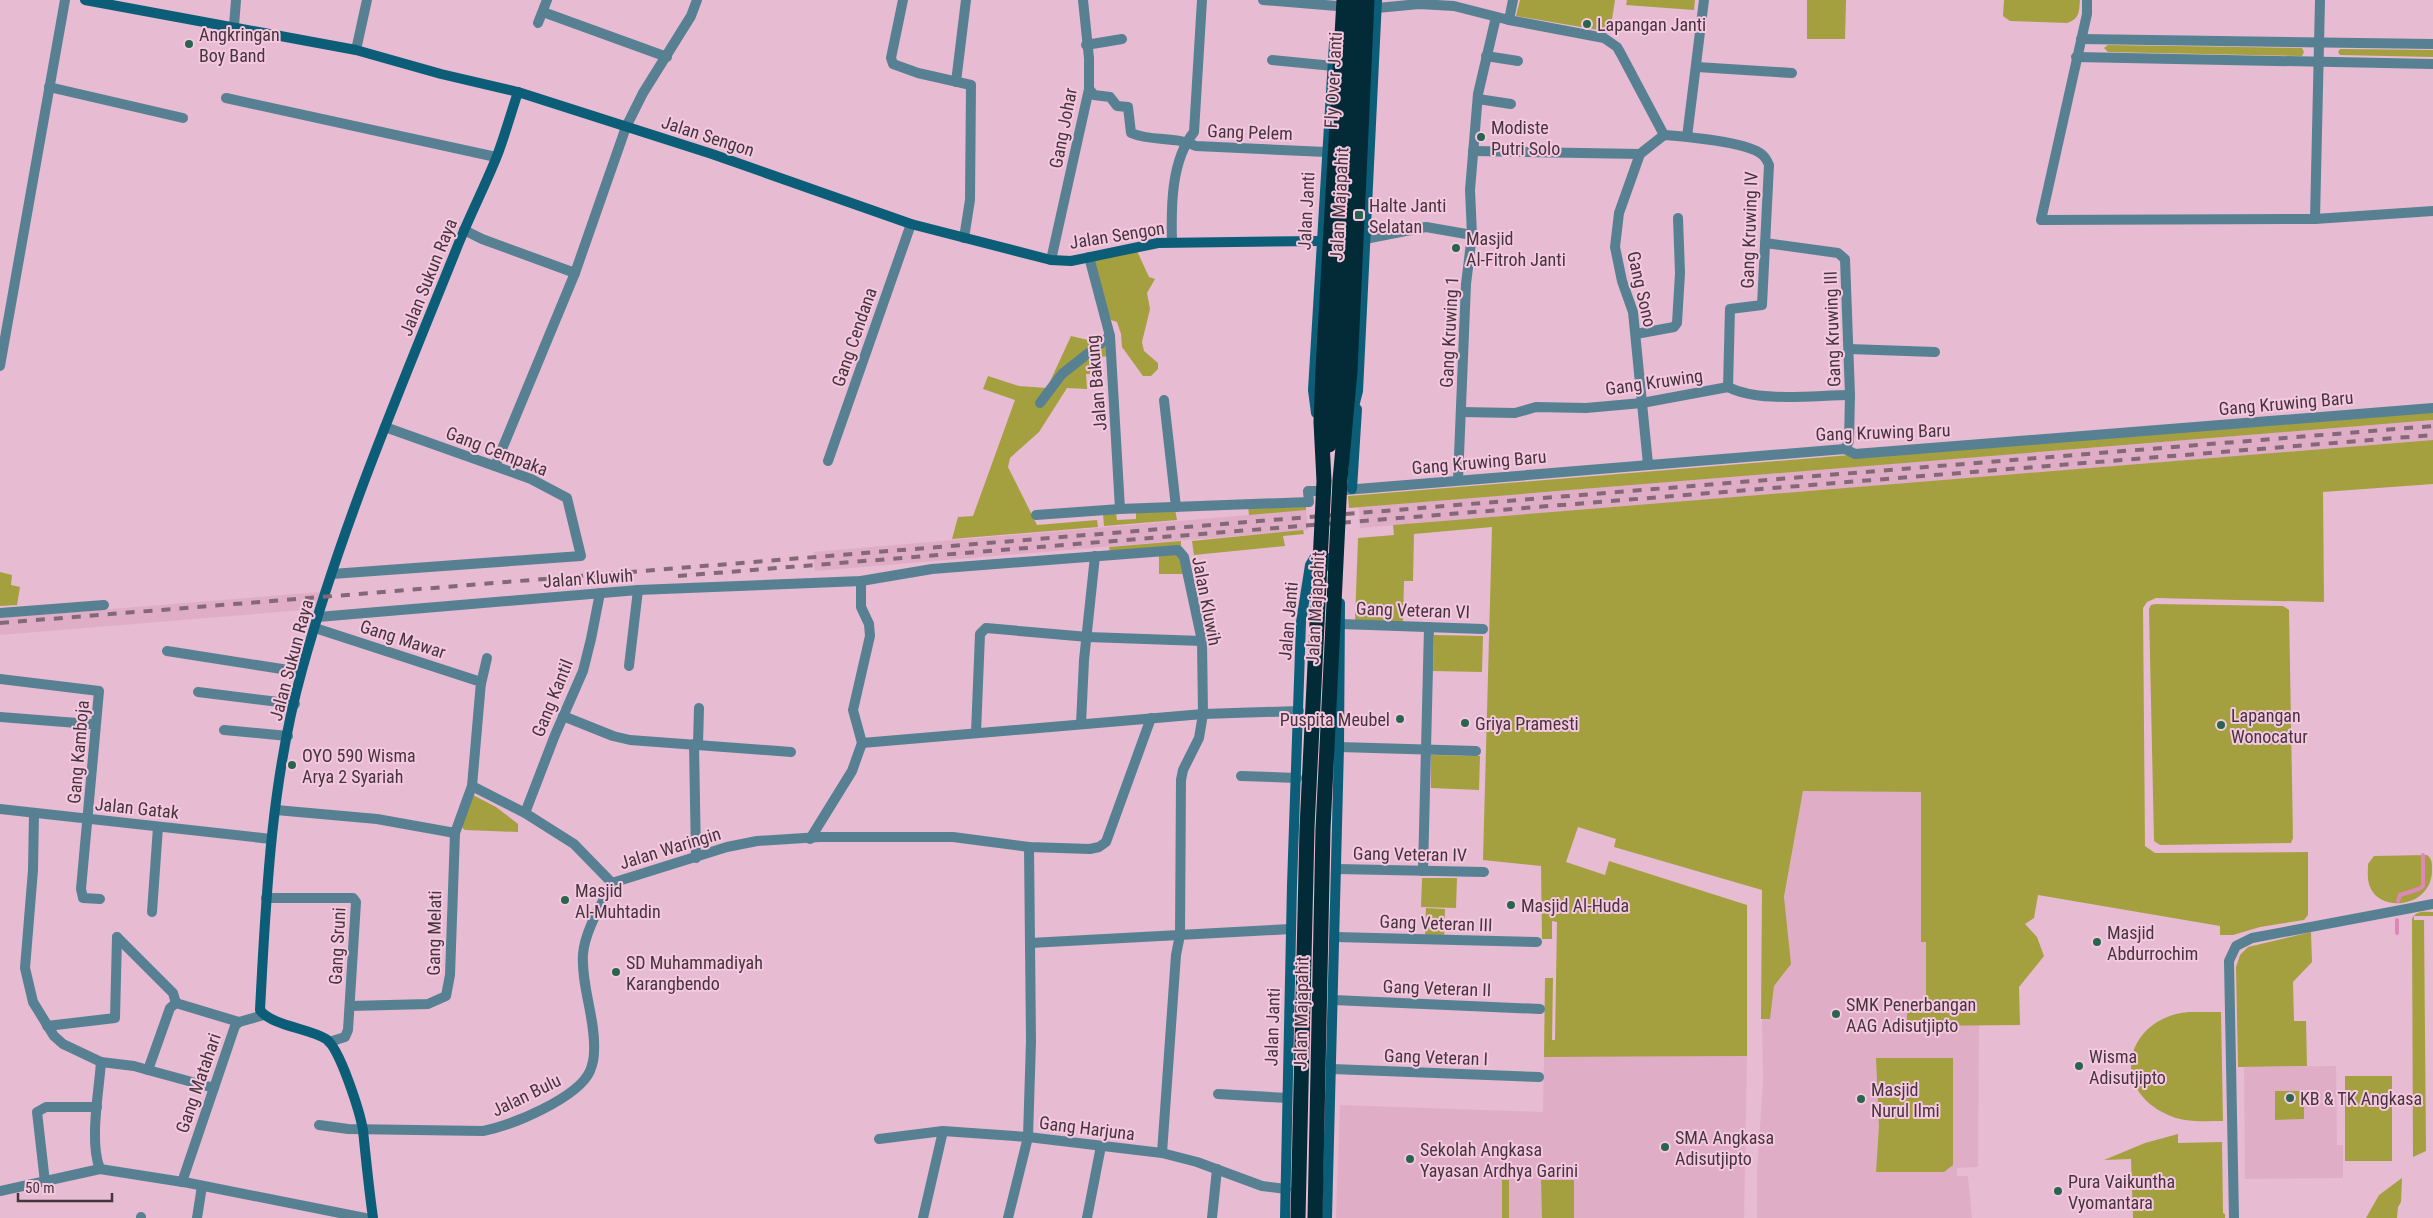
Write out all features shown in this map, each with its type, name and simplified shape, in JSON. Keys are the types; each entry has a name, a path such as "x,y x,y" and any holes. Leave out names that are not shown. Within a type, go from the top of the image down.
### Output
{"highway":[{"name":"Fly Over Janti","path":"1336,371 1356,0"},
{"name":"Jalan Majapahit","path":"1328,487 1321,422 1322,370 1340,2"},
{"name":"Jalan Majapahit","path":"1315,1218 1323,829 1340,480 1350,371 1373,3"},
{"name":"Jalan Majapahit","path":"1298,1218 1307,828 1336,371"}],"street":[{"path":"0,366 65,0"},
{"path":"234,26 236,0"},
{"path":"356,50 367,0"},
{"path":"538,23 547,0"},
{"path":"903,0 891,62 918,73 971,85 970,200 964,238"},
{"path":"956,82 966,0"},
{"name":"Gang Johar","path":"1051,260 1089,89 1083,0"},
{"path":"1172,242 1171,220 1176,180 1186,142 1194,132 1202,0"},
{"path":"1263,0 1340,2"},
{"path":"1509,20 1513,0"},
{"path":"1473,151 1640,154 1664,136 1687,137 1704,0"},
{"path":"2087,0 2087,14 2076,56 2041,220 2315,219 2433,211"},
{"path":"2315,219 2320,0"},
{"name":"Jalan Sengon","path":"92,1 356,50 441,74 518,92 722,157 911,224 1051,260 1071,261 1172,242 1320,241"},
{"path":"495,466 574,272 626,127 643,93 691,16 695,1"},
{"name":"Jalan Janti","path":"1328,487 1313,390 1326,152 1340,2"},
{"path":"1352,489 1371,112 1373,3 1455,3 1496,17 1604,38 1611,42 1622,54 1664,136"},
{"path":"543,12 667,57"},
{"name":"Gang Kruwing 1","path":"1458,480 1466,284 1472,235 1470,190 1473,151 1478,99 1496,17"},
{"path":"1086,45 1122,38"},
{"path":"2081,38 2320,44 2433,44"},
{"path":"1486,56 1518,61"},
{"path":"2076,56 2319,63 2433,64"},
{"path":"1272,60 1333,66"},
{"path":"1696,67 1792,74"},
{"path":"49,87 183,118"},
{"name":"Gang Pelem","path":"1089,89 1094,95 1110,97 1116,106 1128,107 1131,133 1144,138 1186,142 1196,146 1326,152"},
{"name":"Jalan Sukun Raya","path":"264,1015 260,1010 271,839 280,770 301,672 332,574 385,427 464,230 496,157 518,92"},
{"path":"226,98 496,157"},
{"path":"1478,99 1510,104"},
{"path":"1329,110 1371,112"},
{"name":"Gang Kruwing IV","path":"1687,137 1739,146 1759,152 1766,158 1769,165 1762,305 1730,309 1728,387"},
{"name":"Gang Sono","path":"1640,154 1619,213 1615,247 1622,281 1633,312 1648,464"},
{"path":"1636,334 1674,327 1676,323 1680,273 1678,218"},
{"name":"Gang Cendana","path":"828,461 911,224"},
{"path":"1365,239 1426,227 1472,235"},
{"path":"464,230 482,239 574,272"},
{"name":"Gang Kruwing III","path":"1765,243 1843,255 1845,259 1850,441 1844,449"},
{"name":"Jalan Bakung","path":"1089,257 1110,336 1120,509"},
{"path":"1040,403 1062,374 1110,336"},
{"path":"1849,350 1936,352"},
{"name":"Gang Kruwing","path":"1461,412 1515,413 1536,407 1586,408 1642,403 1728,387 1737,392 1764,396 1850,395"},
{"path":"1313,390 1316,400 1320,404 1336,407 1351,399 1358,391"},
{"path":"1036,516 1120,509 1308,502 1308,492 1328,487 1358,391"},
{"path":"1164,400 1176,507"},
{"name":"Gang Kruwing Baru","path":"1328,487 1352,489 1844,449 1856,454 2433,408"},
{"name":"Gang Cempaka","path":"332,574 581,556 566,498 531,479 385,427"},
{"name":"Jalan Kluwih","path":"318,617 638,590 861,581 932,569 1176,550 1180,552 1184,557 1202,640 1203,714 1199,738 1187,761 1181,780 1180,935 1176,955 1162,1153"},
{"name":"Jalan Janti","path":"1286,1218 1291,930 1302,622 1310,565 1316,555 1320,553 1328,559 1332,566 1341,608 1337,857 1327,1218"},
{"path":"1081,724 1084,660 1088,637 1095,556"},
{"path":"810,838 852,771 862,743 853,710 870,636 868,624 861,607 861,581"},
{"path":"629,666 638,590"},
{"name":"Gang Kantil","path":"525,813 583,671 592,640 600,593"},
{"path":"0,613 104,604"},
{"path":"1302,622 1307,616 1320,610 1332,614 1341,624"},
{"name":"Gang Veteran VI","path":"1341,624 1483,629"},
{"path":"1423,871 1429,627"},
{"name":"Gang Mawar","path":"315,628 481,683"},
{"path":"976,733 982,631 986,628 1088,637 1202,640"},
{"path":"167,651 301,672"},
{"path":"276,810 377,819 455,833 472,786 481,683 487,658"},
{"name":"Gang Kamboja","path":"0,678 25,683 98,690 99,692 81,894 84,898 100,899"},
{"path":"198,692 295,704"},
{"path":"696,858 696,744 699,708"},
{"path":"862,743 1203,714 1299,711"},
{"path":"0,716 90,724"},
{"path":"563,716 613,736 630,740 791,752"},
{"name":"Jalan Waringin","path":"472,786 525,813 574,844 612,883 727,847 757,841 820,837 953,837 1029,847 1095,848 1106,842 1151,718"},
{"path":"224,730 288,736"},
{"path":"1339,746 1476,751"},
{"path":"1241,776 1297,778"},
{"name":"Jalan Gatak","path":"0,809 271,839"},
{"path":"34,813 32,879 25,968 33,1002 47,1026 63,1044 101,1062 134,1066 214,1088"},
{"path":"152,912 158,827"},
{"name":"Gang Melati","path":"350,1006 428,1004 446,996 450,975 455,833"},
{"path":"1008,1218 1028,1137 1031,1041 1029,847"},
{"path":"1294,856 1337,857"},
{"name":"Gang Veteran IV","path":"1336,869 1484,872"},
{"name":"Jalan Bulu","path":"363,1129 464,1132 498,1128 552,1104 571,1092 585,1079 590,1071 594,1053 583,953 589,933 612,883"},
{"name":"Gang Sruni","path":"266,898 355,900 348,1030 345,1037 329,1042"},
{"path":"2234,1218 2229,1006 2231,954 2236,946 2252,938 2433,904"},
{"path":"1030,943 1291,930"},
{"path":"47,1026 115,1018 117,937 173,993 176,1003"},
{"name":"Gang Veteran III","path":"1335,937 1537,942"},
{"name":"Gang Veteran II","path":"1333,1000 1540,1009"},
{"path":"176,1003 239,1022"},
{"path":"148,1070 170,1008 176,1003"},
{"path":"264,1015 329,1042 340,1060 363,1129 373,1218"},
{"name":"Gang Matahari","path":"182,1182 235,1026 239,1022 264,1015"},
{"path":"100,1170 96,1156 101,1062"},
{"name":"Gang Veteran I","path":"1332,1069 1539,1077"},
{"path":"1218,1094 1287,1098"},
{"path":"45,1182 37,1112 46,1108 98,1107"},
{"path":"319,1126 363,1129"},
{"path":"923,1218 943,1131"},
{"name":"Gang Harjuna","path":"879,1139 943,1131 1028,1137 1162,1153 1262,1186 1286,1189"},
{"path":"1088,1218 1101,1146"},
{"path":"0,1191 100,1170 182,1182 365,1218"},
{"path":"1212,1218 1217,1170"},
{"path":"197,1218 202,1186"}],"shaded area":[{"name":"Lapangan Janti","path":"1520,0 1615,0 1610,32 1516,16"},
{"path":"1627,0 1695,0 1694,10 1626,5"},
{"path":"1807,0 1846,0 1845,39 1807,39"},
{"path":"2004,0 2080,0 2077,17 2067,23 2010,21 2003,16"},
{"path":"2108,45 2302,48 2304,52 2302,56 2108,52 2104,48"},
{"path":"2340,49 2433,50 2433,57 2340,55 2338,52"},
{"path":"1137,251 1149,277 1155,279 1147,293 1150,309 1142,342 1144,351 1158,363 1158,369 1151,376 1143,376 1122,347 1121,334 1117,322 1111,320 1104,302 1094,260"},
{"path":"1095,335 1108,345 1109,356 1101,357 1102,374 1086,374 1087,389 1067,388 1039,432 1010,458 1008,467 1037,525 1097,520 1098,527 952,539 958,517 973,516 1015,400 983,389 988,376 1019,386 1047,388 1071,336 1088,340"},
{"path":"2433,412 2433,420 1349,508 1348,496 1850,455"},
{"path":"2433,420 2433,440 1360,528 1359,507"},
{"path":"2433,440 2433,484 2323,492 2324,602 2156,598 2147,602 2143,608 2145,846 2155,853 2308,852 2308,915 2304,920 2260,927 2233,935 2220,935 2220,926 2038,895 2034,918 2025,924 2037,937 2044,956 2019,987 2020,1025 1907,1026 1907,1004 1926,1004 1926,942 1921,942 1921,792 1803,791 1784,897 1791,964 1774,986 1770,1019 1761,1019 1762,890 1614,847 1616,839 1578,827 1566,862 1605,875 1609,861 1747,905 1747,1056 1544,1057 1545,978 1553,978 1552,1040 1555,1040 1557,922 1552,921 1552,939 1542,939 1541,866 1483,860 1492,527 1414,534 1413,581 1404,581 1403,622 1355,621 1358,538 1394,535 1393,525"},
{"path":"1306,503 1306,510 1249,515 1248,506"},
{"path":"1175,509 1177,520 1104,526 1103,514 1116,513 1117,520 1136,519 1136,512"},
{"path":"1306,510 1308,530 815,571 813,552"},
{"path":"1303,530 1304,534 1283,536 1285,546 1194,555 1192,541"},
{"path":"1181,541 1181,546 1110,552 1109,547"},
{"path":"1179,554 1183,574 1159,574 1159,555"},
{"path":"0,572 12,575 11,585 20,587 17,605 0,606"},
{"path":"320,592 316,609 0,635 0,618"},
{"name":"Lapangan Wonocatur","path":"2151,605 2283,606 2289,610 2293,838 2291,843 2160,845 2154,841 2149,609"},
{"path":"1434,635 1483,636 1482,672 1433,671"},
{"path":"1431,755 1480,756 1479,790 1431,788"},
{"name":"SMK Penerbangan AAG Adisutjipto","path":"1803,791 1921,791 1921,941 1926,942 1926,1004 1907,1025 1979,1025 1978,1167 1957,1168 1957,1176 1968,1176 1972,1218 1757,1218 1757,1173 1763,1081 1762,1024"},
{"path":"471,794 496,807 518,824 518,832 465,830 460,826"},
{"path":"2427,855 2432,863 2430,882 2424,892 2416,899 2395,903 2384,901 2376,896 2370,887 2368,878 2368,864 2374,856"},
{"path":"1422,878 1457,878 1456,908 1421,907"},
{"path":"1426,908 1445,909 1444,938 1425,937"},
{"path":"2433,912 2433,916 2414,916 2418,913"},
{"path":"2414,916 2414,920 2424,920 2426,1151 2413,1157 2412,919"},
{"path":"2311,932 2312,962 2293,982 2294,1021 2306,1021 2307,1066 2238,1067 2236,967 2240,955 2248,947"},
{"path":"2189,1012 2221,1012 2223,1121 2194,1121 2179,1119 2166,1114 2148,1102 2136,1087 2131,1071 2132,1054 2139,1039 2151,1026 2168,1017"},
{"path":"1747,1056 1744,1218 1336,1218 1340,1105 1543,1112 1544,1057"},
{"path":"1876,1058 1953,1058 1953,1165 1944,1172 1876,1172 1879,1126"},
{"name":"KB & TK Angkasa","path":"2336,1066 2337,1145 2343,1145 2343,1178 2245,1179 2244,1067"},
{"path":"2345,1076 2392,1076 2392,1161 2345,1161"},
{"path":"2275,1091 2304,1091 2304,1119 2275,1120"},
{"path":"2178,1134 2178,1143 2222,1142 2223,1213 2225,1218 2133,1218 2131,1159 2104,1160 2145,1143"},
{"path":"2402,1178 2401,1202 2398,1207 2397,1218 2366,1218 2379,1195"},
{"path":"1502,1180 1509,1180 1509,1218 1502,1218"},
{"path":"1541,1180 1574,1180 1574,1218 1542,1218"}],"waterway":[{"path":"2398,901 2400,895 2423,886 2423,855"},
{"path":"2397,920 2397,933"}],"railway":[{"path":"0,623 2433,426"},
{"path":"678,576 2433,435"}],"place":[{"name":"Lapangan Janti","path":"1587,24"},
{"name":"Angkringan Boy Band","path":"189,44"},
{"name":"Modiste Putri Solo","path":"1481,137"},
{"name":"Halte Janti Selatan","path":"1359,215"},
{"name":"Masjid Al-Fitroh Janti","path":"1456,248"},
{"name":"Puspita Meubel","path":"1400,719"},
{"name":"Griya Pramesti","path":"1465,723"},
{"name":"Lapangan Wonocatur","path":"2221,725"},
{"name":"OYO 590 Wisma Arya 2 Syariah","path":"292,765"},
{"name":"Masjid Al-Muhtadin","path":"565,900"},
{"name":"Masjid Al-Huda","path":"1511,905"},
{"name":"Masjid Abdurrochim","path":"2097,942"},
{"name":"SD Muhammadiyah Karangbendo","path":"616,972"},
{"name":"SMK Penerbangan AAG Adisutjipto","path":"1836,1014"},
{"name":"Wisma Adisutjipto","path":"2079,1066"},
{"name":"KB & TK Angkasa","path":"2290,1098"},
{"name":"Masjid Nurul Ilmi","path":"1861,1099"},
{"name":"SMA Angkasa Adisutjipto","path":"1665,1147"},
{"name":"Sekolah Angkasa Yayasan Ardhya Garini","path":"1410,1159"},
{"name":"Pura Vaikuntha Vyomantara","path":"2058,1191"}]}
